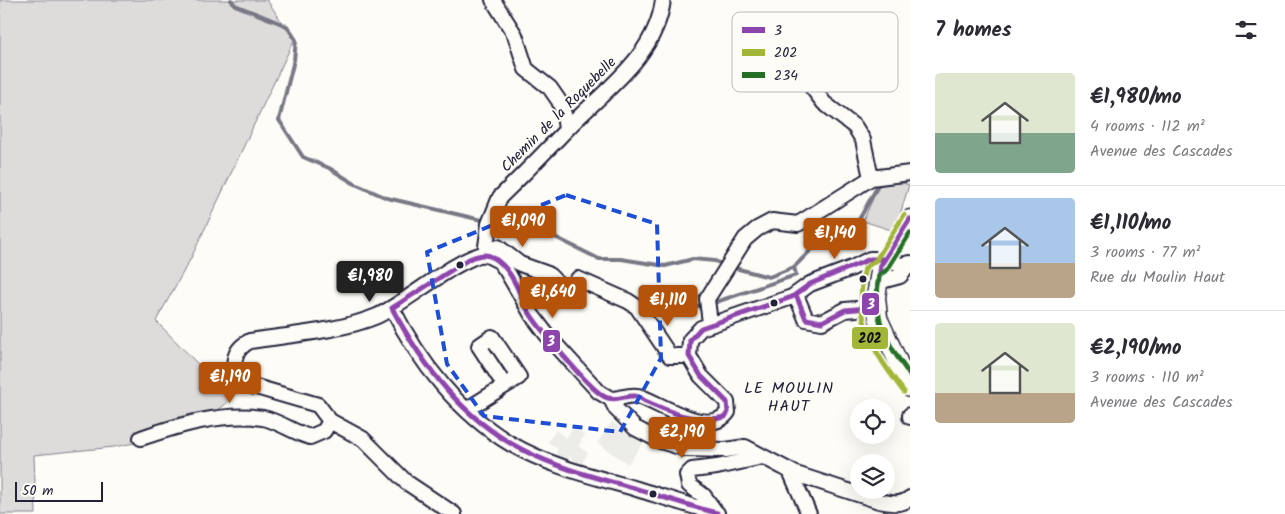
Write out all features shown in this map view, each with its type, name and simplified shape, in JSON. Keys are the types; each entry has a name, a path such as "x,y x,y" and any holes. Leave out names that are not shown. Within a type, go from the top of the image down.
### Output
{"main road":[{"path":"910,219 877,282 878,318 910,388"}],"street":[{"path":"493,0 516,35 526,69 550,88 560,100 566,130"},
{"name":"Chemin de la Roquebelle","path":"489,255 490,221 500,197 554,145 566,130 627,70 642,52 661,12 663,0"},
{"path":"816,92 824,102 855,126 863,140 871,178"},
{"path":"710,323 707,299 745,239 757,229 772,221 798,224 871,178 910,173"},
{"path":"489,255 498,247 520,264 548,274 566,292 578,280 628,300 637,308 670,356 689,356"},
{"path":"454,514 406,482 363,439 330,421 322,408 314,403 257,389 242,383 234,371 234,358 238,350 250,341 358,323 393,310 463,262 478,255 489,255 506,270 532,315 547,335 599,392 611,399 616,409 635,428 660,441 686,448 726,450 746,447 790,471 826,485 891,504 905,503 910,498"},
{"path":"611,399 635,396 665,410 692,419 709,421 724,417 728,412 727,402 701,376 689,356 688,348 694,334 710,323 796,295 810,284 870,259 877,282"},
{"path":"796,295 806,319 822,322 845,310 900,265 910,264"},
{"path":"877,282 900,276 910,264"},
{"path":"393,310 440,383 466,410 512,444 535,456 600,479 717,514"},
{"path":"466,410 505,386"},
{"path":"141,438 187,423 243,417 264,418 310,437 324,430 330,421"},
{"path":"717,514 704,496 689,485 686,475 692,470 717,467 763,457"},
{"path":"790,471 809,514"}],"highlighted area":[{"path":"566,195 657,224 661,358 620,432 484,416 447,364 427,252"}],"shaded area":[{"path":"0,0 267,0 294,40 191,258 156,321 232,399 190,432 114,447 34,455 36,514 0,514"},
{"path":"903,183 909,185 899,218 891,230 863,221 879,185"},
{"path":"612,422 643,443 628,464 597,443"},
{"path":"574,427 585,435 578,446 588,453 581,465 570,457 568,461 556,453 558,449 548,442 556,430 566,438"}],"waterway":[{"path":"231,0 235,5 287,26 296,40 294,60 279,120 303,157 329,168 355,184 387,198 486,221"},
{"path":"731,267 769,277 794,267 815,246 837,238 856,225 880,182"},
{"path":"493,223 551,235 599,259 621,259 665,266 693,259 715,261 724,265"},
{"path":"713,303 796,275 794,267"},
{"path":"681,311 701,305"}],"transit line":[{"name":"202","path":"904,215 876,260 865,268 861,304 868,334 875,349 904,392"},
{"name":"3","path":"796,295 806,319 822,322 845,310 868,308 876,297 881,265 910,219"},
{"name":"234","path":"910,233 887,270 879,275 877,291 877,304 882,329 910,375"},
{"name":"3","path":"392,308 469,259 482,255 491,256 501,263 511,276 529,312 543,331 565,358 598,392 612,399 636,396 665,410 684,416 714,419 725,417 728,412 727,402 701,376 689,356 690,340 701,328 792,297 810,284 870,259 884,259"},
{"name":"3","path":"392,308 417,351 447,390 464,408 503,439 538,457 566,468 717,513"}],"district":[{"name":"LE MOULIN HAUT","path":"789,397"}]}
